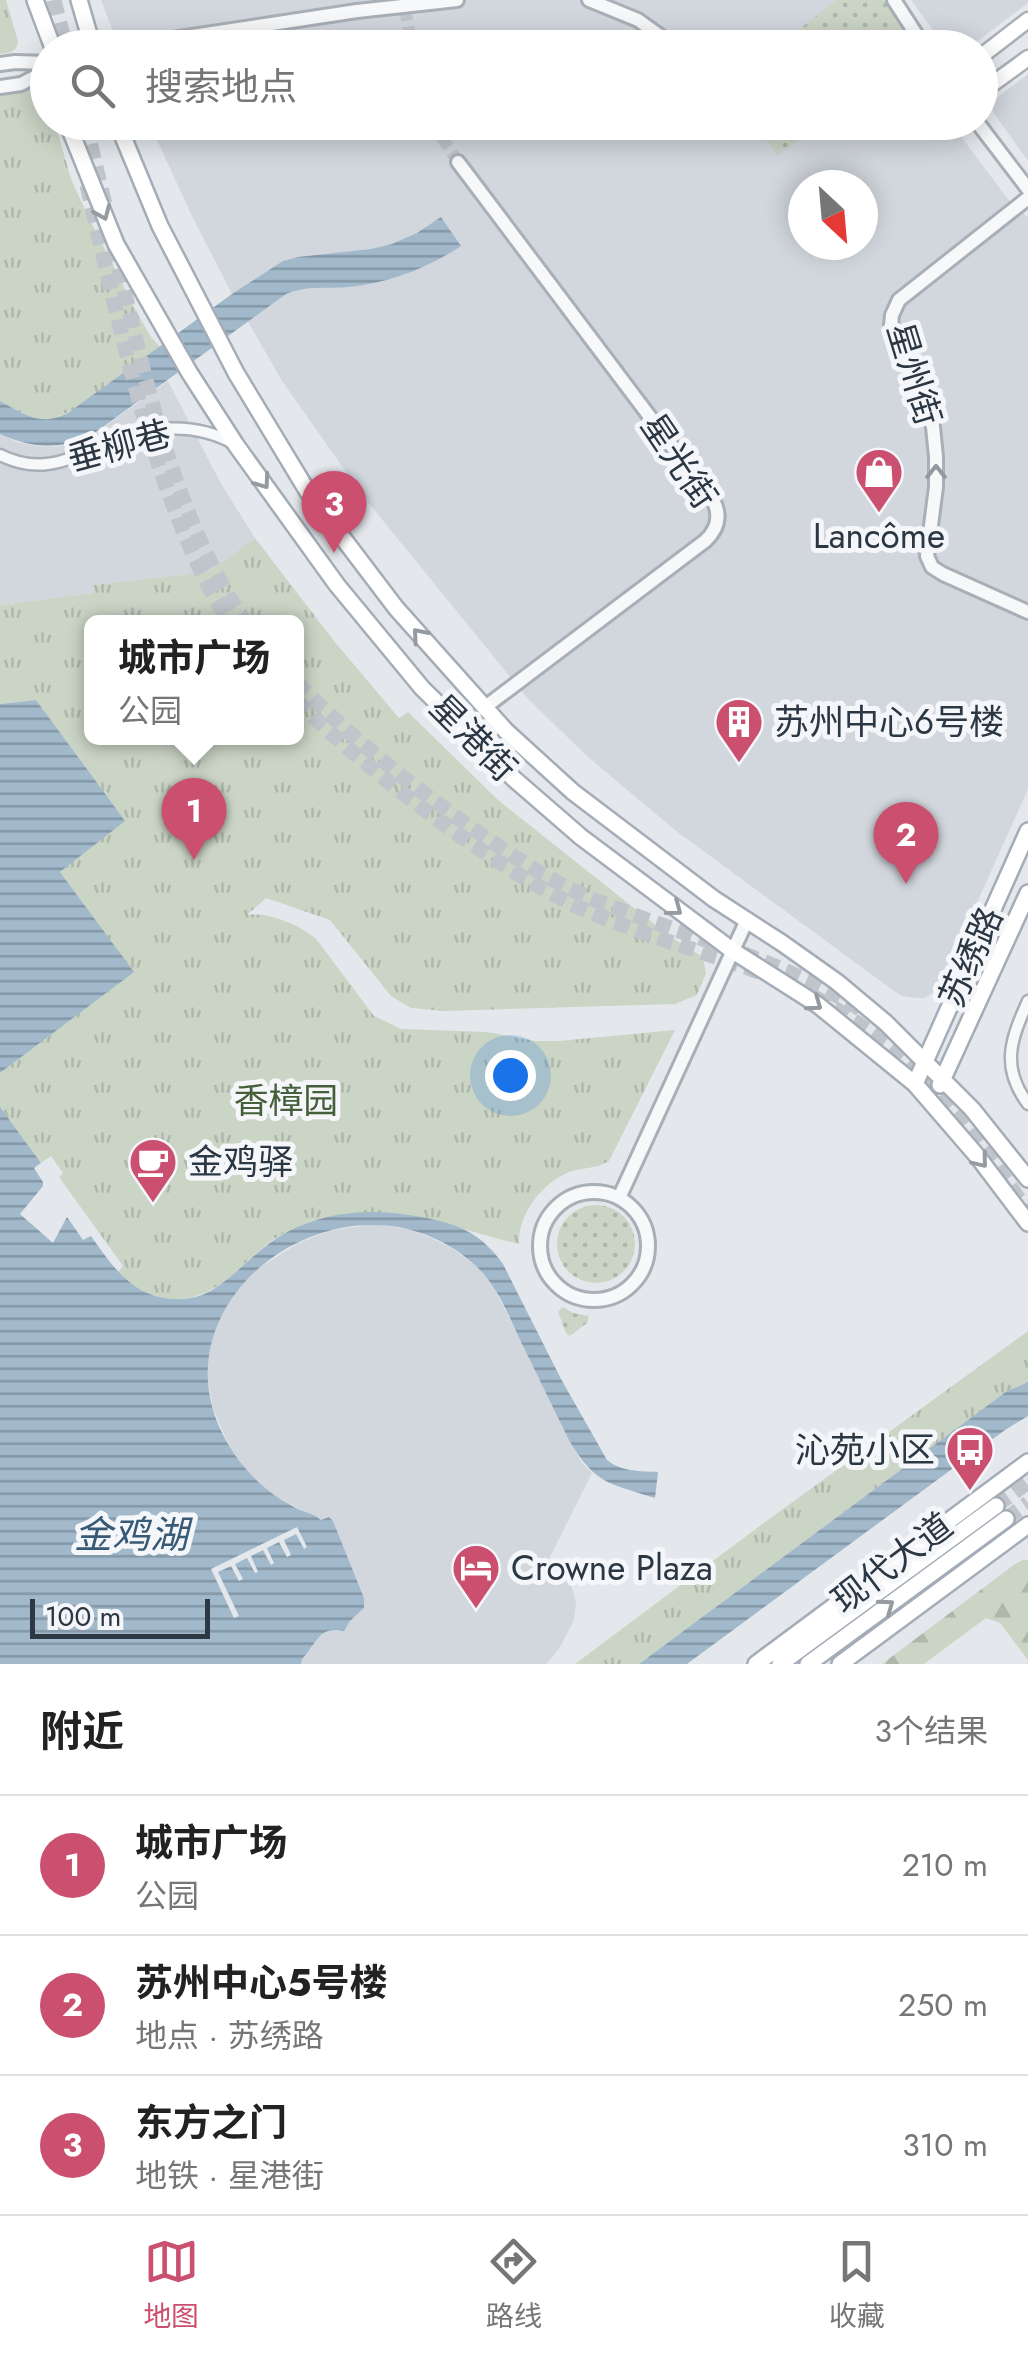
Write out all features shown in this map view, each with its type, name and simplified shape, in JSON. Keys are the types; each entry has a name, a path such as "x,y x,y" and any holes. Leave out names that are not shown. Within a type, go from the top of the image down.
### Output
{"main road":[{"path":"35,0 46,30"},
{"path":"79,0 88,30"},
{"path":"998,43 1028,20"},
{"path":"998,80 1028,58"},
{"name":"星港街","path":"74,140 116,244 189,372 236,445 337,585 422,688 513,778 572,829 733,952 818,1005 915,1084 1028,1223"},
{"name":"星港街","path":"124,140 200,307 287,461 396,608 484,708 573,792 714,899 837,982 886,1023 972,1109 1028,1179"},
{"name":"苏绣路","path":"915,1084 1028,830"},
{"name":"苏绣路","path":"931,1101 1028,893"},
{"name":"现代大道","path":"756,1664 1028,1462"},
{"name":"现代大道","path":"780,1664 1001,1513 808,1664"},
{"name":"现代大道","path":"840,1664 1028,1525"}],"street":[{"path":"235,30 456,0"},
{"path":"588,0 638,20 652,30"},
{"path":"894,0 913,30"},
{"path":"0,64 30,64"},
{"path":"0,87 21,84 30,78"},
{"path":"990,140 1028,189"},
{"name":"星光街","path":"458,162 710,496 718,516 705,541 484,708"},
{"name":"星州街","path":"1028,198 899,300 891,320 921,383 935,442 936,487 927,546 930,563 943,574 1028,612"},
{"name":"垂柳巷","path":"0,456 19,463 52,464 129,436 171,428 204,430 236,445"},
{"path":"619,1198 748,920"},
{"path":"1028,1001 1012,1037 1010,1052 1011,1069 1028,1104"},
{"path":"589,1192 619,1198 635,1210 645,1227 648,1247 644,1266 634,1283 618,1295 591,1300 566,1293 547,1274 541,1260 542,1229 560,1204 574,1196 589,1192"}],"shaded area":[{"path":"101,0 884,0 907,30 112,30"},
{"path":"911,0 1028,0 992,30 933,30"},
{"path":"1028,74 1028,161 998,119 1000,95"},
{"path":"157,140 964,140 1013,206 1028,217 1028,789 935,991 917,998 894,991 676,831 587,756 528,699 363,496 282,381 232,294"},
{"path":"168,381 220,482 255,538 208,572 95,585 95,593 0,605 0,434 37,446 73,443 97,432"},
{"path":"375,1224 431,1238 480,1269 493,1286 582,1463 592,1473 547,1563 571,1584 576,1602 574,1620 546,1664 301,1664 316,1638 331,1629 344,1630 364,1608 364,1598 333,1521 320,1520 273,1495 256,1482 230,1448 213,1408 208,1358 213,1333 226,1304 259,1268 297,1244 328,1231"}],"green space":[{"path":"0,0 6,0 18,41 12,51 0,54"},
{"path":"837,0 884,0 907,30 798,30"},
{"path":"30,88 30,140 60,140 71,179 88,216 136,311 160,347 85,403 42,420 0,401 0,92"},
{"path":"766,140 799,140 778,155"},
{"name":"香樟园","path":"255,538 399,718 408,712 498,800 668,935 703,957 706,973 697,995 675,1004 445,1011 411,1008 391,996 330,920 266,898 247,915 274,917 311,935 374,1016 401,1029 488,1032 535,1041 675,1030 609,1161 569,1172 541,1192 527,1211 519,1244 409,1216 339,1215 281,1235 202,1294 171,1299 156,1296 135,1287 118,1272 123,1266 59,1177 63,1173 51,1156 41,1163 0,1107 0,1073 133,972 60,872 124,821 36,700 0,704 0,605 94,593 94,585 208,572"},
{"path":"596,1205 611,1208 623,1217 632,1229 632,1259 623,1271 611,1280 596,1283 581,1280 569,1271 560,1259 557,1244 560,1229 569,1217 581,1208"},
{"path":"563,1307 589,1316 587,1323 570,1336 558,1312"},
{"path":"1028,1331 1028,1382 1007,1391 639,1664 575,1664 757,1528"},
{"path":"1028,1560 1028,1660 1000,1623 986,1618 924,1664 882,1664 1015,1564"}],"water":[{"path":"441,217 461,246 422,268 393,278 286,294 89,437 44,446 0,434 0,401 41,419 68,413 283,261 392,244"},
{"path":"36,700 125,821 60,872 134,972 0,1073 0,704"},
{"name":"金鸡湖","path":"0,1107 41,1163 34,1168 43,1186 20,1214 53,1243 67,1217 83,1240 91,1236 124,1278 158,1297 179,1299 204,1294 278,1237 336,1215 404,1214 467,1231 486,1244 503,1264 607,1460 625,1469 658,1472 655,1498 604,1480 578,1455 502,1302 476,1266 423,1234 367,1225 312,1236 264,1264 228,1305 209,1355 213,1411 246,1469 258,1482 292,1506 321,1520 329,1517 333,1521 364,1598 364,1608 344,1631 328,1631 318,1638 301,1664 0,1664"},
{"path":"1028,1382 1028,1416 687,1664 639,1664 1007,1391"}],"pier":[{"path":"297,1527 307,1547 304,1549 296,1534 284,1540 291,1555 287,1557 279,1542 267,1548 274,1563 271,1565 263,1550 251,1556 258,1572 247,1558 235,1564 243,1579 239,1581 231,1566 218,1572 239,1616 234,1618 211,1569"}],"tunnel":[{"path":"54,0 62,30"},
{"path":"405,9 409,30"},
{"path":"89,140 105,204"},
{"path":"444,140 458,162"},
{"path":"87,185 124,342 157,459 197,562 226,615"},
{"path":"114,246 149,392 179,488 219,579 241,615"},
{"path":"304,690 414,786 539,872 590,898 797,976 863,1011"},
{"path":"304,707 408,798 530,881 603,917 762,973"},
{"path":"814,997 880,1040 934,1090 1028,1212"},
{"path":"996,1506 1028,1482"},
{"path":"1006,1519 1028,1503"}],"place":[{"name":"Lancôme","path":"879,514"},
{"name":"东方之门","path":"334,553"},
{"name":"苏州中心6号楼","path":"739,764"},
{"name":"城市广场","path":"194,860"},
{"name":"苏州中心5号楼","path":"906,884"},
{"name":"金鸡驿","path":"153,1204"},
{"name":"沁苑小区","path":"970,1492"},
{"name":"Crowne Plaza","path":"476,1610"}]}
